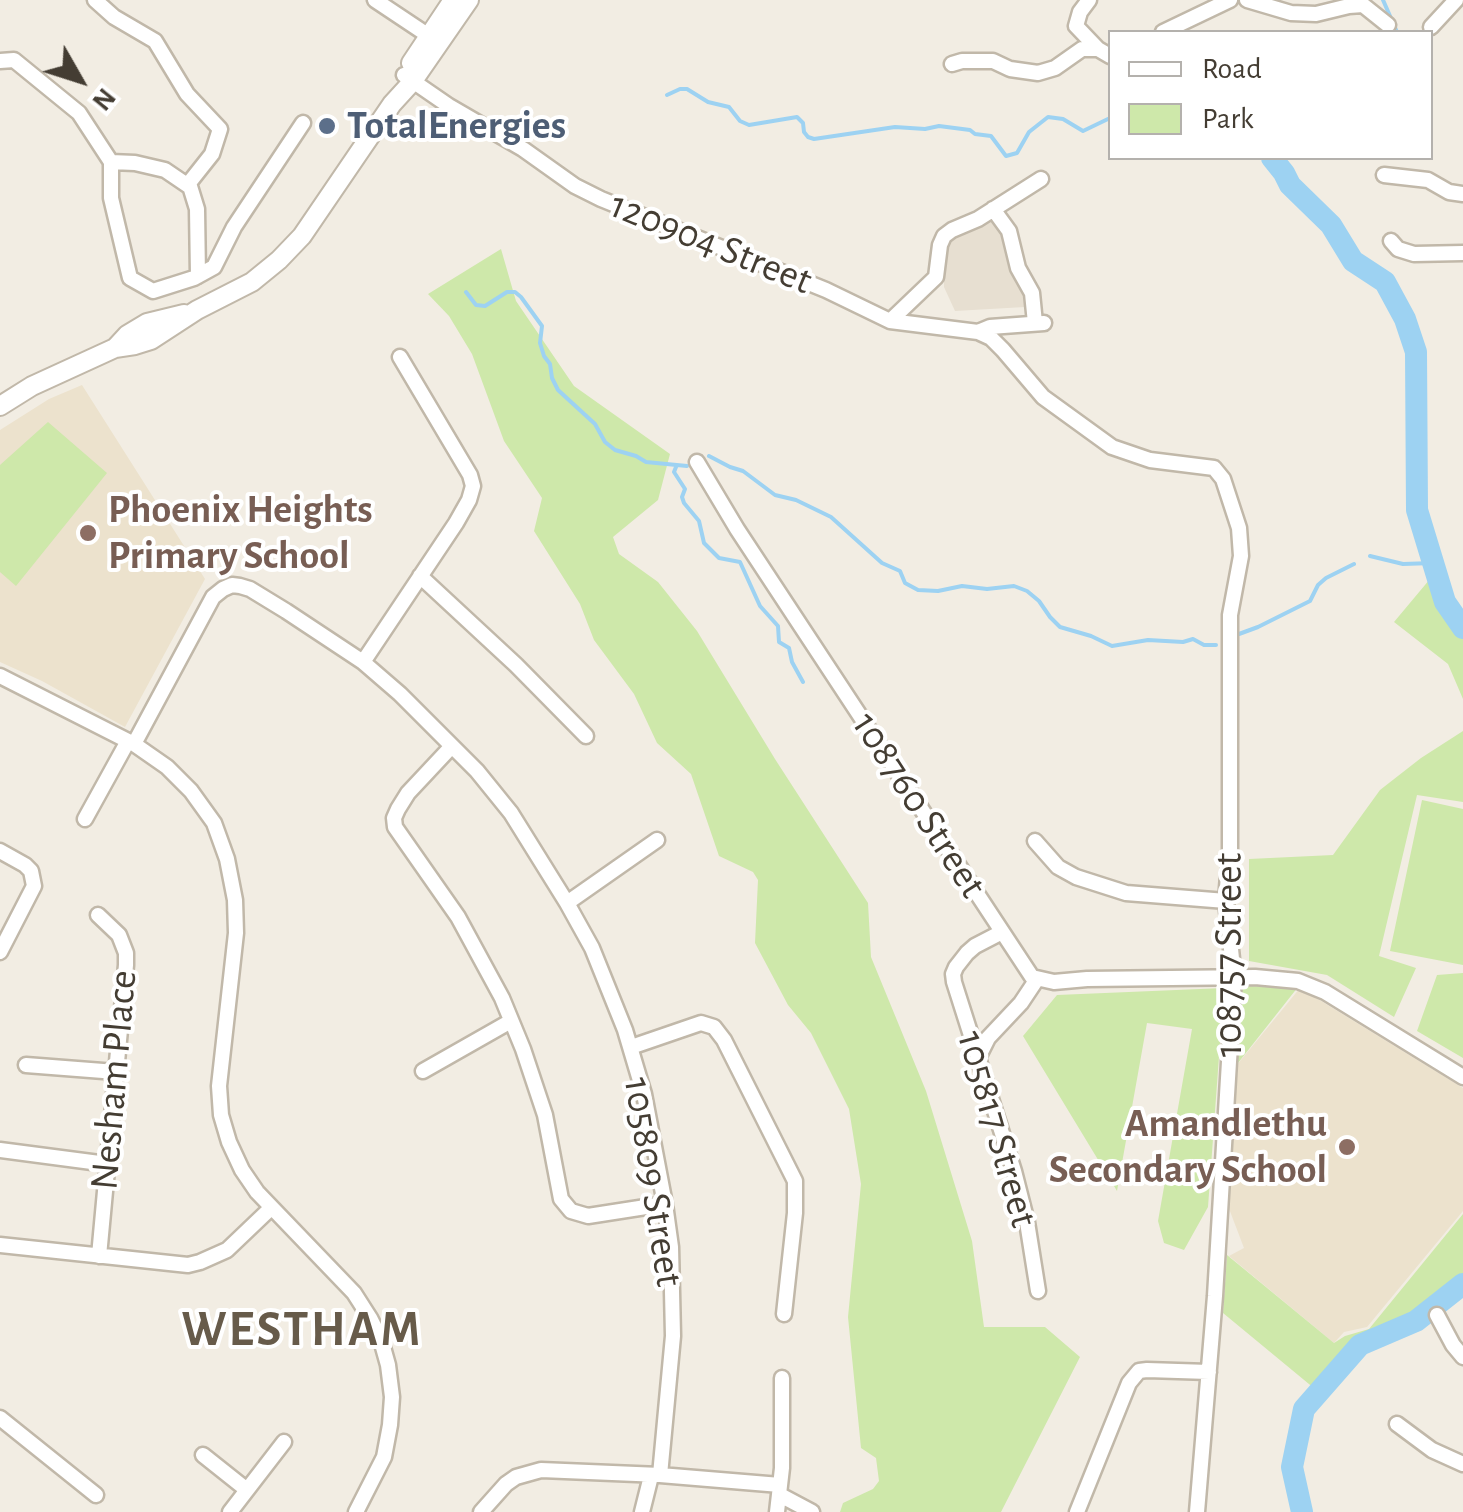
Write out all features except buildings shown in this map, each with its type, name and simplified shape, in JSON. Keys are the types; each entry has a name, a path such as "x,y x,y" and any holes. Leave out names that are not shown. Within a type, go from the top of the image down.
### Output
{"street":[{"path":"95,0 114,17 154,40 187,94 220,129 212,154 190,183 196,209 198,276"},
{"path":"374,0 429,36"},
{"path":"0,406 32,386 115,348 147,323 197,310 252,282 289,250 392,104 453,0"},
{"path":"408,78 469,0"},
{"path":"1089,0 1076,26 1104,52"},
{"path":"1167,30 1230,0"},
{"path":"1247,0 1291,13 1316,14 1363,6 1388,25"},
{"path":"1430,27 1456,0"},
{"path":"952,64 993,62 1038,73 1055,68 1082,48 1104,52"},
{"path":"0,60 14,60 79,113 111,162 111,198 130,278 153,291 214,267 234,227 304,123"},
{"name":"120904 Street","path":"408,78 522,148 575,186 826,290 890,321 978,332 990,327 1039,323 1009,231 993,209"},
{"path":"111,162 165,170 190,187"},
{"path":"1384,175 1428,180 1463,194"},
{"path":"890,321 936,276 944,236 1041,179"},
{"path":"1391,240 1398,249 1414,254 1463,253"},
{"name":"108757 Street","path":"978,332 1003,350 1042,397 1112,447 1150,460 1214,468 1224,480 1240,540 1241,556 1230,615 1230,849 1226,901 1234,978 1197,1512"},
{"path":"363,662 463,511 472,486 470,475 400,357"},
{"name":"108760 Street","path":"697,462 1029,975 1037,979"},
{"path":"420,576 586,736"},
{"name":"105809 Street","path":"131,742 214,597 232,585 250,589 363,662 477,770 511,813 592,948 631,1047 665,1204 671,1247 673,1336 656,1475 642,1512"},
{"path":"0,676 131,742 167,767 192,791 214,823 236,900 236,934 221,1050 221,1116 242,1170 271,1208 354,1293 381,1340 388,1365 392,1397 384,1458 356,1512"},
{"path":"85,819 131,742"},
{"path":"452,746 408,793 394,818 395,827 458,917 487,967 536,1087 562,1199 572,1212 588,1216 665,1204"},
{"path":"568,903 656,840"},
{"path":"1035,841 1058,867 1126,893 1226,901"},
{"path":"0,850 25,865 34,878 30,895 0,952"},
{"name":"Nesham Place","path":"98,915 119,935 126,953 99,1256"},
{"name":"105817 Street","path":"1002,932 975,946 953,974 1014,1171 1038,1292"},
{"path":"978,1058 988,1038 1021,1003 1037,979 1054,982 1234,978 1309,984 1463,1076"},
{"path":"423,1071 511,1021"},
{"path":"631,1047 701,1023 714,1027 724,1040 795,1181 784,1314"},
{"path":"26,1065 116,1072"},
{"path":"0,1150 106,1164"},
{"path":"0,1244 172,1264 200,1262 228,1250 271,1208"},
{"path":"1437,1315 1463,1357"},
{"path":"1077,1512 1134,1377 1146,1370 1208,1372"},
{"path":"776,1512 783,1447 782,1378"},
{"path":"0,1418 96,1496"},
{"path":"1396,1424 1432,1450 1463,1464"},
{"path":"230,1512 284,1442"},
{"path":"203,1455 247,1490"},
{"path":"481,1512 506,1484 528,1472 552,1469 656,1475 780,1490 812,1512"}],"shaded area":[{"path":"991,211 1006,231 1027,295 1025,307 955,311 944,287 944,236"},
{"name":"Phoenix Heights Primary School","path":"82,385 205,579 125,727 0,662 0,430 49,399"},
{"name":"Amandlethu Secondary School","path":"1300,988 1463,1088 1463,1211 1367,1327 1344,1332 1334,1343 1229,1256 1244,1248 1228,1206 1236,1066"}],"green space":[{"path":"501,249 516,301 574,386 670,454 658,500 613,537 619,554 658,582 697,631 868,903 871,957 926,1091 972,1241 984,1327 1045,1327 1080,1357 1001,1512 840,1512 843,1503 873,1489 879,1481 876,1458 861,1448 848,1317 861,1184 849,1109 811,1033 788,1005 755,943 758,880 753,872 719,856 691,774 657,743 634,694 594,640 580,604 534,531 542,498 504,441 472,354 449,316 428,294"},
{"path":"48,422 107,473 16,586 0,572 0,465"},
{"path":"1430,579 1444,613 1463,635 1463,699 1448,664 1394,622"},
{"path":"1463,731 1463,802 1417,795 1379,956 1416,968 1394,1017 1327,975 1249,961 1249,859 1333,855 1380,790"},
{"path":"1422,800 1463,809 1463,965 1390,951"},
{"path":"1463,973 1463,1058 1417,1031 1437,975"},
{"path":"1247,986 1298,987 1238,1063 1239,990"},
{"path":"1224,988 1208,1207 1184,1250 1164,1243 1158,1221 1192,1029 1147,1023 1117,1191 1023,1036 1057,995"},
{"path":"1463,1214 1463,1279 1414,1317 1357,1342 1315,1389 1223,1313 1227,1255 1334,1343 1369,1329"}],"waterway":[{"path":"1383,0 1396,30"},
{"path":"667,95 687,89 708,102 729,107 740,121 749,125 797,117 804,132 814,139 895,127 970,130 991,136 1006,156 1017,153 1029,132 1048,117 1063,119 1083,131 1108,119"},
{"path":"1274,160 1290,185 1331,225 1353,261 1385,282 1405,319 1416,352 1417,510 1445,602 1463,628"},
{"path":"466,292 476,305 485,306 507,292 521,297 542,326 540,343 558,390 595,424 605,442 615,450 646,462 687,466"},
{"path":"709,456 743,471 775,495 796,500 831,517 918,590 1014,586 1039,601 1060,627 1112,646 1193,639 1204,645 1216,645"},
{"path":"676,467 674,472 685,489 684,503 699,521 704,543 719,558 740,562 760,606 778,626 779,642 789,648 803,682"},
{"path":"1370,556 1403,564 1433,563"},
{"path":"1239,634 1310,601 1326,578 1354,564"},
{"path":"1302,1512 1292,1467 1304,1409 1360,1345 1416,1321 1463,1284"}],"place":[{"name":"TotalEnergies","path":"327,126"},
{"name":"Phoenix Heights Primary School","path":"88,533"},
{"name":"Amandlethu Secondary School","path":"1347,1147"}],"district":[{"name":"WESTHAM","path":"302,1330"}]}
